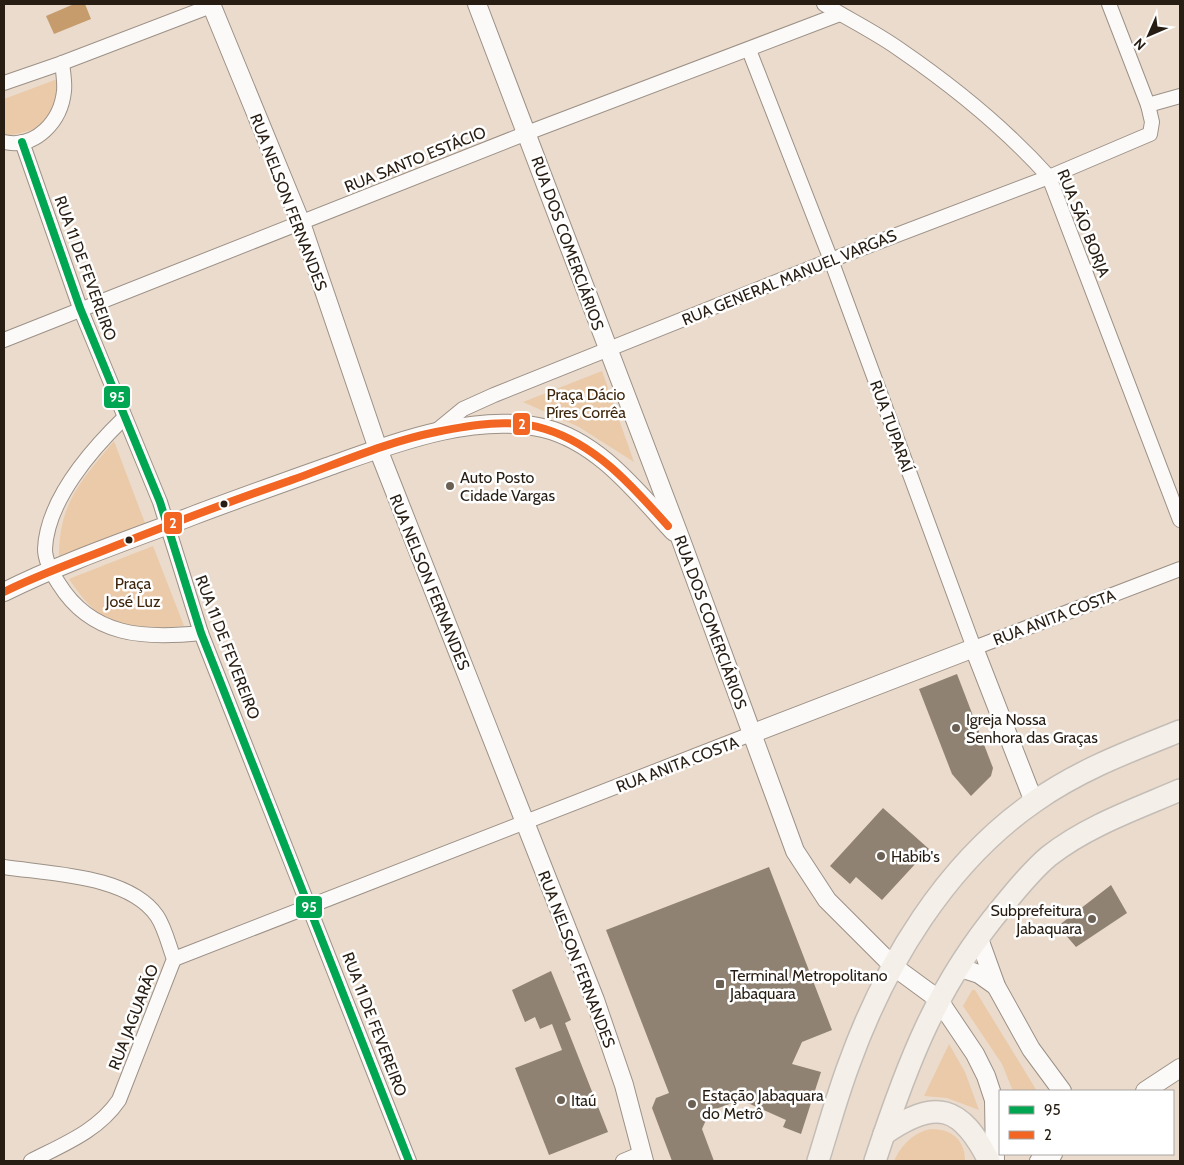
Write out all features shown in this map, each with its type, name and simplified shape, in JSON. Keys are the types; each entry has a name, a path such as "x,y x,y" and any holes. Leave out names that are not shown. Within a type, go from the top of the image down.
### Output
{"main road":[{"path":"818,1161 849,1064 894,966 944,888 974,854 1034,802 1103,762 1180,731"},
{"path":"875,1161 904,1074 938,999 978,936 1016,891 1049,857 1090,829 1180,790"},
{"path":"884,1134 915,1115 939,1111 961,1120 972,1130 989,1161"}],"street":[{"name":"RUA DOS COMERCIÁRIOS","path":"477,4 681,540 795,851 827,900 894,966 938,999 975,1054 986,1076 994,1100 995,1161"},
{"name":"RUA SÃO BORJA","path":"824,4 898,48 971,103 1025,150 1049,177 1180,520"},
{"path":"1109,4 1148,105 1180,96"},
{"path":"4,83 62,63 211,5"},
{"name":"RUA NELSON FERNANDES","path":"211,5 301,223 378,449 595,1000 624,1085 643,1157"},
{"name":"RUA SANTO ESTÁCIO","path":"4,340 80,308 527,133 840,14"},
{"name":"RUA TUPARAÍ","path":"749,50 831,260 974,648 1034,802"},
{"path":"4,142 22,142 35,138 47,130 55,119 64,90 62,63"},
{"name":"RUA GENERAL MANUEL VARGAS","path":"435,432 463,409 831,260 1049,177 1150,134 1152,122 1148,105"},
{"name":"RUA 11 DE FEVEREIRO","path":"22,142 80,308 168,525 176,559 201,633 407,1155"},
{"path":"124,418 81,464 56,510 45,551 51,571 72,602 93,620 123,632 153,636 201,633"},
{"path":"4,592 51,571 168,525 378,449 435,432 514,424 544,428 572,440 602,459 625,479 681,540"},
{"name":"RUA ANITA COSTA","path":"174,959 1180,569"},
{"name":"RUA JAGUARÃO","path":"4,867 104,882 127,890 145,901 159,918 174,959 120,1100 109,1115 87,1132 31,1161"},
{"path":"978,936 996,986 1031,1049 1061,1090"},
{"path":"957,967 979,974 996,986"},
{"path":"1147,1090 1180,1068"},
{"path":"407,1155 417,1161"},
{"path":"1039,1161 1051,1155"},
{"path":"623,1161 643,1157"}],"green space":[{"path":"60,78 56,105 48,119 34,129 14,135 4,135 4,99"},
{"name":"Praça Dácio Píres Corrêa","path":"602,371 634,462 579,427 523,402"},
{"name":"Praça José Luz","path":"114,441 145,523 59,556 63,521 74,493"},
{"name":"Praça José Luz","path":"153,546 184,626 146,628 118,624 105,618 93,609 69,579"},
{"path":"972,990 975,990 1036,1090 1013,1090 1002,1064 963,1006"},
{"path":"949,1044 965,1072 979,1110 947,1098 924,1096"},
{"path":"931,1129 945,1131 956,1137 963,1147 965,1161 894,1161 900,1150 909,1140 919,1133"}],"shaded area":[{"path":"74,4 85,4 91,19 54,34 46,16"}],"building":[{"name":"Igreja Nossa Senhora das Graças","path":"957,674 993,768 991,776 971,796 952,774 919,689"},
{"name":"Habib's","path":"883,808 929,849 882,900 856,877 850,884 830,866"},
{"name":"Terminal Metropolitano Jabaquara","path":"769,867 832,1030 802,1042 792,1064 821,1072 801,1134 783,1127 786,1120 741,1100 710,1111 702,1129 714,1161 672,1161 652,1108 656,1098 669,1093 606,930"},
{"name":"Subprefeitura Jabaquara","path":"1111,885 1127,913 1076,947 1058,926"},
{"name":"Itaú","path":"551,971 571,1020 565,1023 608,1132 549,1155 515,1068 562,1050 552,1024 540,1029 535,1017 525,1022 512,990"}],"transit line":[{"name":"95","path":"22,142 80,308 160,502 201,633 409,1161"},
{"name":"2","path":"4,592 45,573 158,529 362,454 417,436 477,425 519,424 545,429 564,436 598,456 627,482 668,526"}],"place":[{"name":"Auto Posto Cidade Vargas","path":"450,486"},
{"name":"Igreja Nossa Senhora das Graças","path":"956,728"},
{"name":"Habib's","path":"881,856"},
{"name":"Subprefeitura Jabaquara","path":"1092,919"},
{"name":"Terminal Metropolitano Jabaquara","path":"720,984"},
{"name":"Itaú","path":"561,1100"},
{"name":"Estação Jabaquara do Metrô","path":"692,1104"}]}
